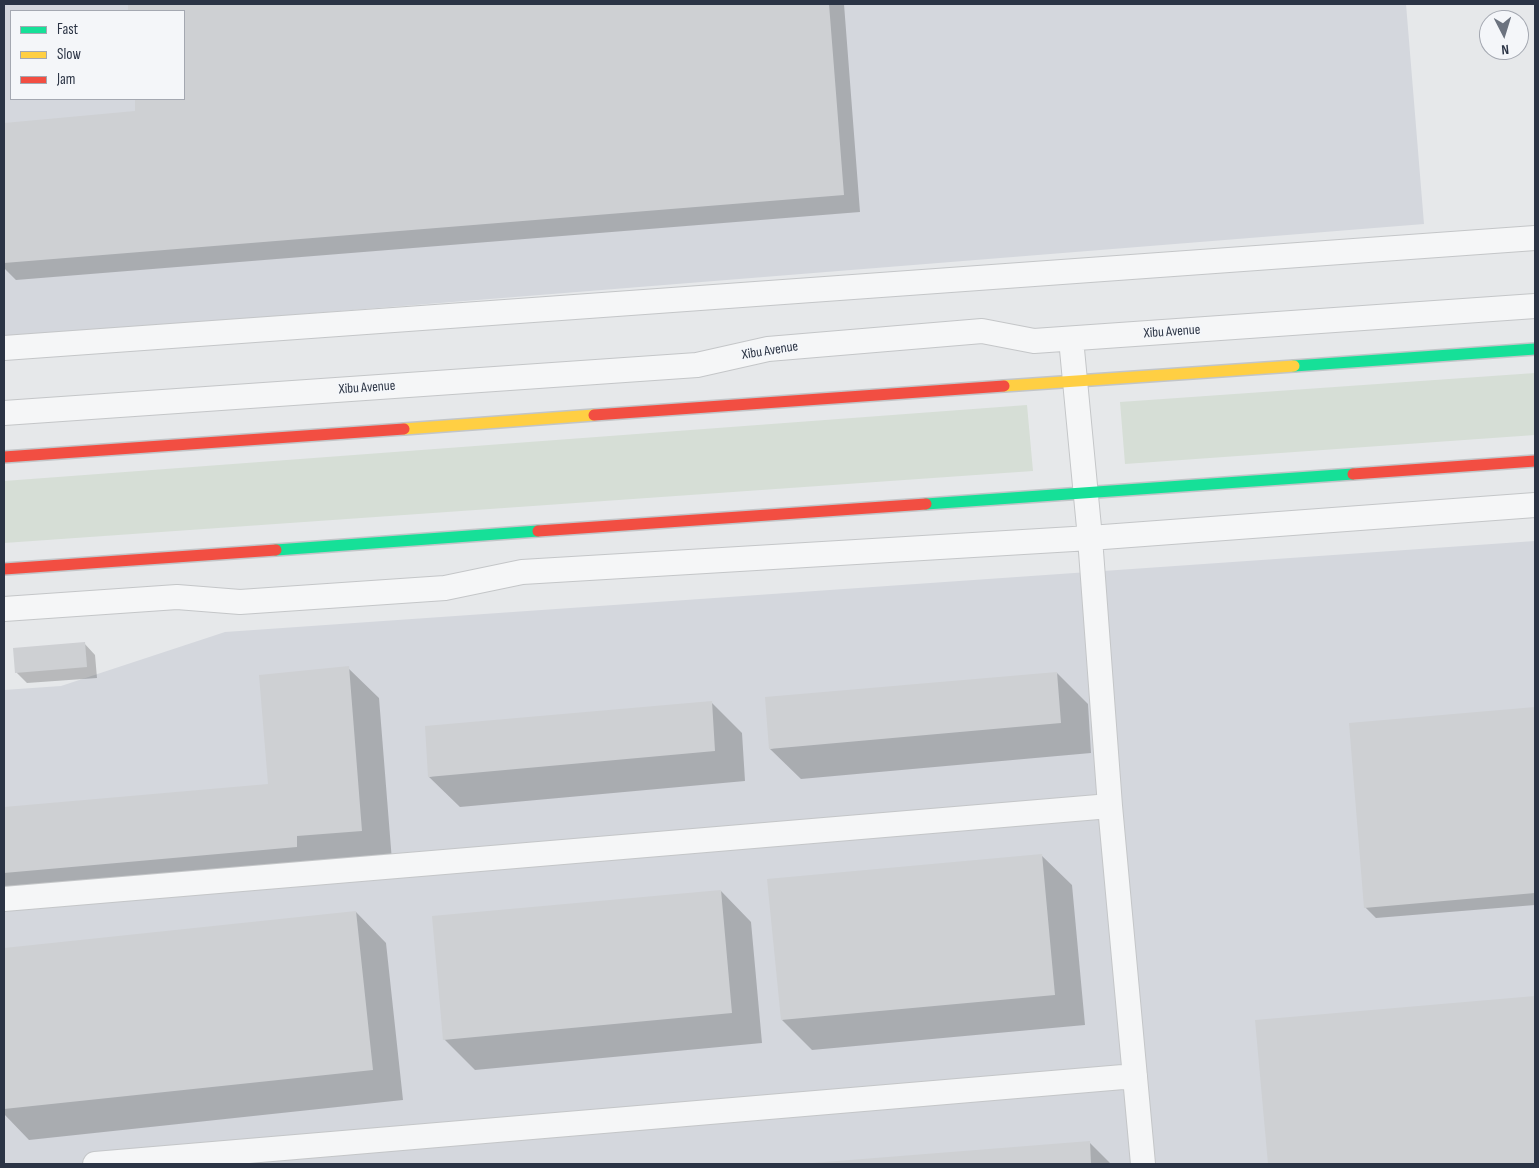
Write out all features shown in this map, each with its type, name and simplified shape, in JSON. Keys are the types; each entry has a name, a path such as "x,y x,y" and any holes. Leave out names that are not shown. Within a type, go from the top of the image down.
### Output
{"main road":[{"path":"4,457 1535,349"},
{"path":"4,569 1535,460"}],"street":[{"path":"4,348 1535,238"},
{"name":"Xibu Avenue","path":"4,413 697,365 768,348 982,331 1034,341 1535,306"},
{"path":"1071,339 1090,538 1110,806 1143,1164"},
{"path":"4,609 177,597 250,602 445,588 522,572 1090,538 1535,505"},
{"path":"4,899 1110,806"},
{"path":"95,1164 1134,1076"}],"shaded area":[{"path":"4,4 1406,4 1424,224 4,338"},
{"path":"1535,373 1535,435 1125,464 1120,402"},
{"path":"1027,405 1033,471 4,543 4,481"},
{"path":"1535,541 1535,1164 4,1164 4,690 61,686 225,632"}],"building":[{"path":"128,4 829,4 844,195 4,263 4,123 135,111 135,100 185,100 185,10 128,10"},
{"path":"85,642 87,667 15,673 13,648"},
{"path":"349,666 362,831 297,836 297,847 4,873 4,807 268,784 259,675"},
{"path":"1057,672 1061,723 769,749 765,697"},
{"path":"712,701 715,751 428,777 425,726"},
{"path":"1535,707 1535,893 1364,908 1349,723"},
{"path":"1042,854 1055,995 781,1020 767,879"},
{"path":"721,890 732,1013 443,1040 432,916"},
{"path":"356,911 373,1070 4,1109 4,948"},
{"path":"1535,996 1535,1164 1268,1164 1255,1020"},
{"path":"1090,1141 1091,1164 812,1163"}],"traffic: fast":[{"path":"1294,366 1535,349"},
{"path":"926,504 1353,474"},
{"path":"276,550 538,531"}],"traffic: slow":[{"path":"1004,386 1294,366"},
{"path":"404,429 594,415"}],"traffic: jam":[{"path":"594,415 1004,386"},
{"path":"4,457 404,429"},
{"path":"1353,474 1535,461"},
{"path":"538,531 926,504"},
{"path":"4,569 276,550"}]}
